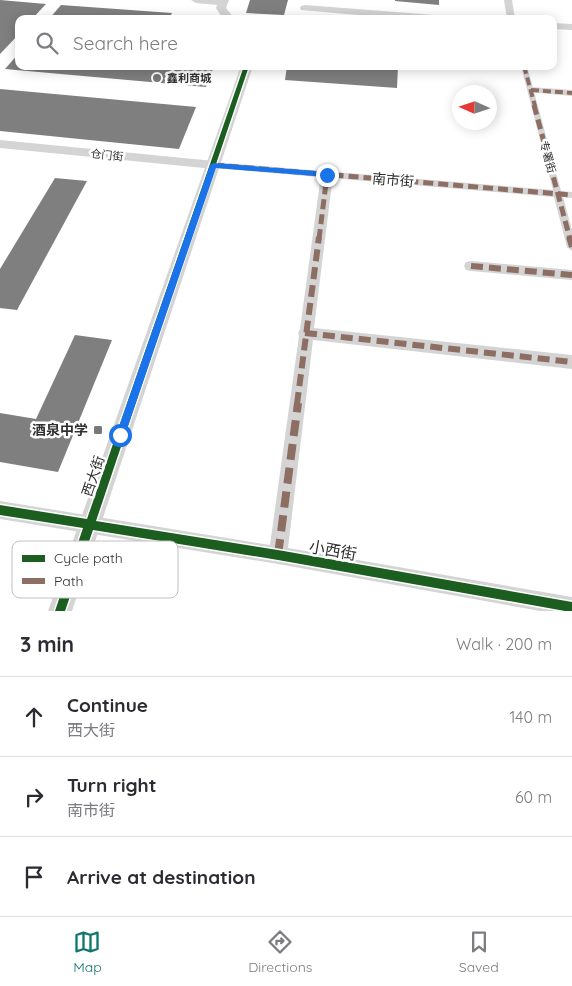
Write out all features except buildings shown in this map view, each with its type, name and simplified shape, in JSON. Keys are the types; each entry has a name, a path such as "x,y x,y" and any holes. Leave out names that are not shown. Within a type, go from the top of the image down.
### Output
{"street":[{"path":"196,0 223,1 222,8 225,15"},
{"path":"508,0 510,15"},
{"path":"304,4 409,15"},
{"path":"557,26 572,27"},
{"name":"西大街","path":"84,541 246,70"},
{"name":"专署街","path":"525,70 572,247"},
{"path":"531,90 572,93"},
{"name":"仓门街","path":"0,144 214,165"},
{"name":"南市街","path":"214,165 572,195"},
{"path":"278,555 305,333 327,175"},
{"path":"471,266 572,275"},
{"path":"305,333 572,362"},
{"name":"小西街","path":"0,510 89,526 278,555 572,607"},
{"name":"西大街","path":"60,611 64,598"}],"marked path":[{"path":"525,70 572,247"},
{"path":"531,90 572,93"},
{"path":"214,165 572,195"},
{"path":"278,555 327,175"},
{"path":"471,266 572,275"},
{"path":"305,333 572,362"}],"cycle path":[{"path":"84,541 246,70"},
{"path":"0,510 278,555 572,607"},
{"path":"60,611 64,598"}],"place":[{"name":"鑫利商城","path":"157,78"},
{"name":"酒泉中学","path":"98,430"}],"route":[{"path":"120,435 214,165 327,175"}]}
